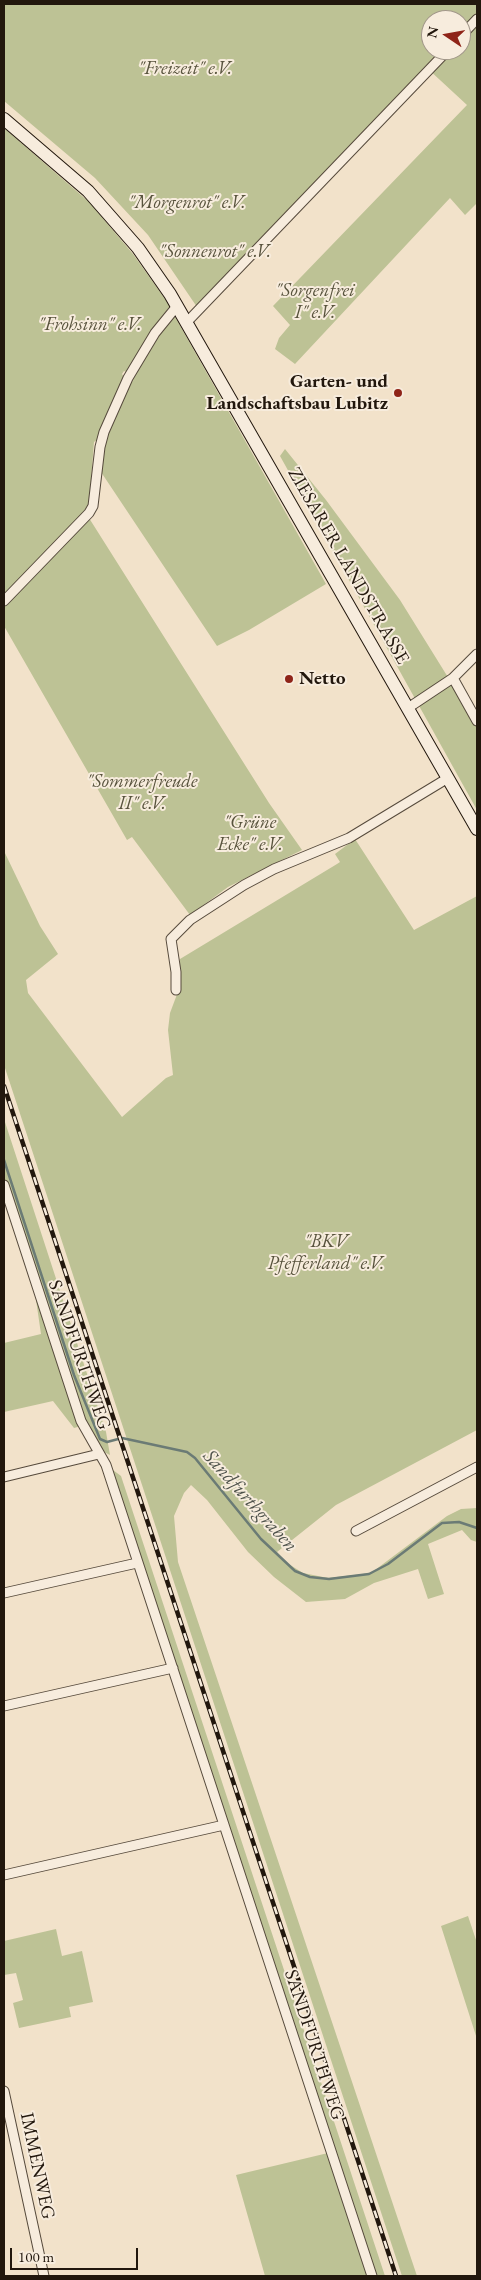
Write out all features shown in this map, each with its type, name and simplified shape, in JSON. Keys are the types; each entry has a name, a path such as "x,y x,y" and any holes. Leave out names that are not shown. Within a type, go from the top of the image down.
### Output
{"main road":[{"name":"ZIESARER LANDSTRASSE","path":"4,119 59,165 115,220 146,260 177,306 477,829"}],"street":[{"path":"187,322 438,60"},
{"path":"4,601 89,513 92,506 100,447 104,432 128,378 155,332 177,306"},
{"path":"408,708 453,678 477,654"},
{"path":"453,678 477,721"},
{"path":"176,990 176,972 171,939 190,920 244,885 274,869 349,838 448,778"},
{"name":"SANDFURTHWEG","path":"4,1185 81,1421 106,1464 372,2276"},
{"path":"4,1477 99,1454"},
{"path":"356,1531 477,1467"},
{"path":"4,1593 137,1563"},
{"path":"4,1706 173,1668"},
{"path":"4,1875 224,1825"},
{"name":"IMMENWEG","path":"4,2091 44,2276"}],"green space":[{"path":"4,4 477,4 477,203 465,215 450,198 295,364 275,349 279,338 290,325 273,306 467,105 427,68 197,307 148,235 95,178 4,101"},
{"name":"\"Frohsinn\" e.V.","path":"4,128 89,202 133,254 170,306 154,327 128,373 124,371 122,374 125,379 97,440 94,442 89,507 4,597"},
{"path":"174,315 326,584 249,630 217,646 101,472 107,433 128,384 133,381 134,373 159,334"},
{"path":"285,449 326,500 400,600 477,724 477,810 280,456"},
{"path":"89,518 269,803 302,850 228,887 190,915 132,837 127,840 4,626 4,605"},
{"name":"\"BKV Pfefferland\" e.V.","path":"355,839 414,930 477,896 477,1430 336,1505 277,1552 287,1563 303,1573 328,1578 371,1573 447,1516 461,1509 477,1508 477,1542 471,1540 462,1530 428,1544 444,1594 428,1599 418,1569 374,1583 345,1599 306,1602 274,1577 248,1552 207,1500 191,1485 184,1493 174,1516 178,1562 417,2276 402,2276 4,1065 4,851 40,926 58,954 26,980 28,993 122,1117 166,1078 173,1075 168,1030 170,1013 179,989 180,959 340,862 335,854"},
{"path":"4,1119 106,1432 110,1455 100,1450 85,1423 4,1177"},
{"path":"35,1293 81,1426 74,1428 53,1401 4,1412 4,1343 41,1334"},
{"path":"113,1470 121,1476 385,2276 375,2276 115,1482"},
{"path":"468,1916 477,1943 477,2039 441,1926"},
{"path":"56,1929 62,1956 82,1951 93,2002 69,2007 71,2017 19,2028 13,2003 23,2000 16,1973 4,1975 4,1941"},
{"path":"328,2153 369,2276 265,2276 236,2175"}],"waterway":[{"name":"Sandfurthgraben","path":"4,1160 74,1375 100,1439 107,1442 122,1438 187,1452 195,1458 261,1539 295,1571 310,1577 329,1579 369,1574 388,1564 442,1523 459,1522 477,1528"}],"railway":[{"path":"4,1086 396,2276"}],"place":[{"name":"Garten- und Landschaftsbau Lubitz","path":"398,393"},
{"name":"Netto","path":"289,679"}],"park label":[{"name":"\"Freizeit\" e.V.","path":"185,69"},
{"name":"\"Morgenrot\" e.V.","path":"187,203"},
{"name":"\"Sonnenrot\" e.V.","path":"215,252"},
{"name":"\"Sorgenfrei I\" e.V.","path":"315,302"},
{"name":"\"Sommerfreude II\" e.V.","path":"142,793"},
{"name":"\"Grüne Ecke\" e.V.","path":"250,834"}]}
